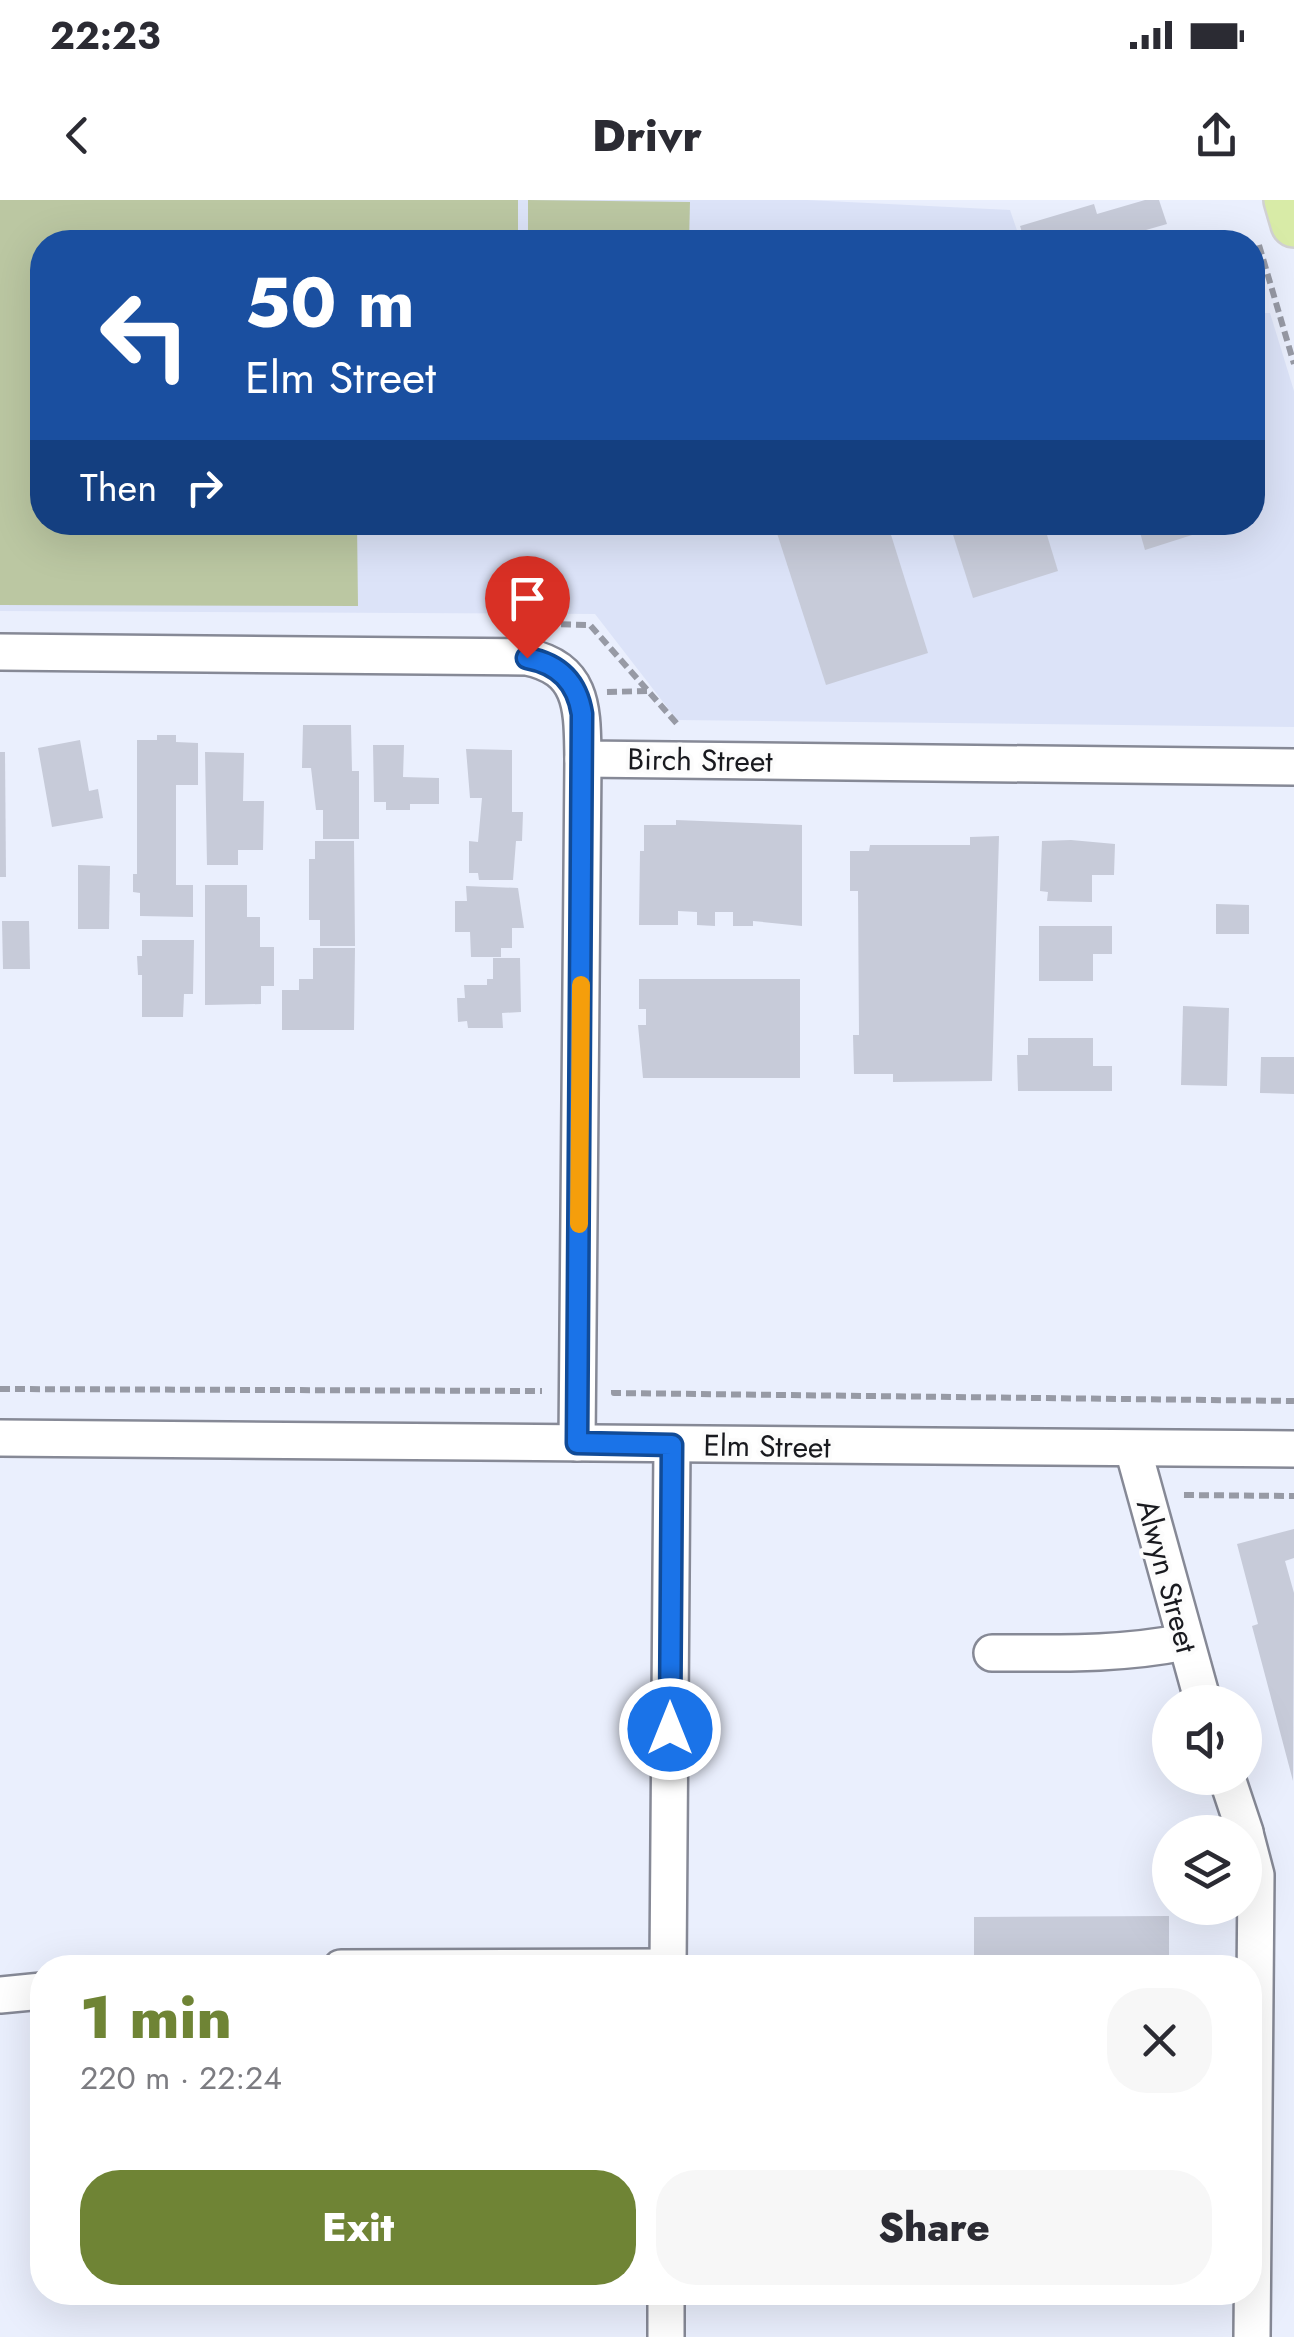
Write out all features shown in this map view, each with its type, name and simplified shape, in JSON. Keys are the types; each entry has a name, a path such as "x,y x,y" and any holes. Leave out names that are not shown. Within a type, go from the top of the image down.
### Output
{"main road":[{"path":"1275,231 1287,200"}],"street":[{"name":"Birch Street","path":"0,652 527,658 561,671 576,692 582,714 583,759 1294,767"},
{"path":"577,1443 583,759"},
{"name":"Elm Street","path":"0,1438 1294,1449"},
{"path":"668,1955 672,1445"},
{"name":"Alwyn Street","path":"1133,1450 1198,1685"},
{"path":"992,1653 1104,1651 1184,1642"},
{"path":"1255,1955 1256,1925"},
{"path":"0,1994 30,1992"},
{"path":"666,2305 666,2337"},
{"path":"1252,2305 1252,2337"}],"path":[{"path":"1275,231 1294,364"},
{"path":"545,624 590,625 671,720 684,726"},
{"path":"601,692 648,691"},
{"path":"0,1388 542,1392"},
{"path":"614,1393 1294,1401"},
{"path":"1184,1495 1294,1496"}],"shaded area":[{"path":"0,200 807,200 1010,210 1017,230 30,230 30,535 1265,535 1265,313 1270,313 1294,391 1294,727 677,720 595,614 0,611"}],"green space":[{"path":"0,200 518,200 518,230 30,230 30,535 357,535 358,606 0,605"},
{"path":"528,200 690,202 689,230 528,230"}],"building":[{"path":"1145,200 1159,200 1167,224 1146,230 1021,230 1020,226 1094,204 1097,214"},
{"path":"778,535 891,535 928,653 826,685"},
{"path":"953,535 1047,535 1058,571 973,598"},
{"path":"1141,535 1192,535 1145,550"},
{"path":"303,725 351,725 352,771 359,771 359,839 323,839 323,810 316,810 311,768 302,768"},
{"path":"157,735 176,735 176,742 198,743 198,785 176,785 176,885 193,885 193,917 140,916 140,893 133,892 133,874 137,874 137,740 157,740"},
{"path":"80,740 89,791 98,789 103,818 52,827 38,748"},
{"path":"373,745 404,745 403,777 439,778 439,804 410,804 410,810 386,810 386,802 374,802"},
{"path":"466,749 512,750 512,812 523,812 522,841 516,841 513,880 479,880 478,873 469,873 469,841 478,842 482,798 470,798"},
{"path":"0,752 5,752 6,877 0,877"},
{"path":"205,752 244,753 243,801 264,801 263,850 238,850 238,865 207,865"},
{"path":"676,820 802,825 802,926 753,921 753,926 733,926 733,912 715,912 715,926 697,925 697,912 678,911 678,925 639,925 644,825 676,825"},
{"path":"999,836 992,1081 893,1082 893,1074 854,1074 853,1035 859,1035 858,891 850,891 850,851 869,851 870,845 970,845 970,837"},
{"path":"315,841 354,841 355,946 320,946 320,920 309,920 309,859 315,859"},
{"path":"1042,841 1115,844 1114,875 1092,875 1092,902 1047,901 1048,892 1040,891"},
{"path":"78,865 110,866 109,929 78,929"},
{"path":"205,885 247,885 247,917 260,917 260,947 274,947 274,986 261,986 261,1004 205,1005"},
{"path":"466,886 518,888 524,928 512,928 512,948 501,948 501,957 471,957 470,932 455,932 455,901 467,901"},
{"path":"1216,904 1249,905 1249,934 1216,934"},
{"path":"2,921 29,921 30,969 3,969"},
{"path":"1039,926 1112,926 1112,954 1093,954 1093,981 1039,981"},
{"path":"142,940 194,940 193,994 184,994 183,1017 142,1017 142,975 138,975 137,956 142,956"},
{"path":"313,948 355,948 354,1030 282,1030 282,990 299,990 299,979 313,979"},
{"path":"493,958 520,958 521,1012 502,1013 503,1028 468,1028 467,1021 458,1022 457,998 465,998 464,985 487,985 487,979 493,979"},
{"path":"639,979 800,979 800,1078 643,1078 638,1025 646,1025 646,1009 639,1009"},
{"path":"1183,1006 1229,1008 1227,1086 1181,1085"},
{"path":"1028,1038 1093,1038 1093,1066 1112,1066 1112,1091 1018,1091 1017,1055 1028,1055"},
{"path":"1261,1057 1294,1057 1294,1094 1260,1093"},
{"path":"1294,1529 1294,1558 1285,1561 1294,1593 1293,1781 1252,1626 1258,1624 1237,1544"},
{"path":"1152,1916 1152,1925 1169,1925 1169,1955 974,1955 974,1917"}],"slow traffic":[{"path":"579,1224 581,985"}],"route":[{"path":"527,658 561,671 576,692 582,714 577,1443 672,1445 670,1729"}]}
